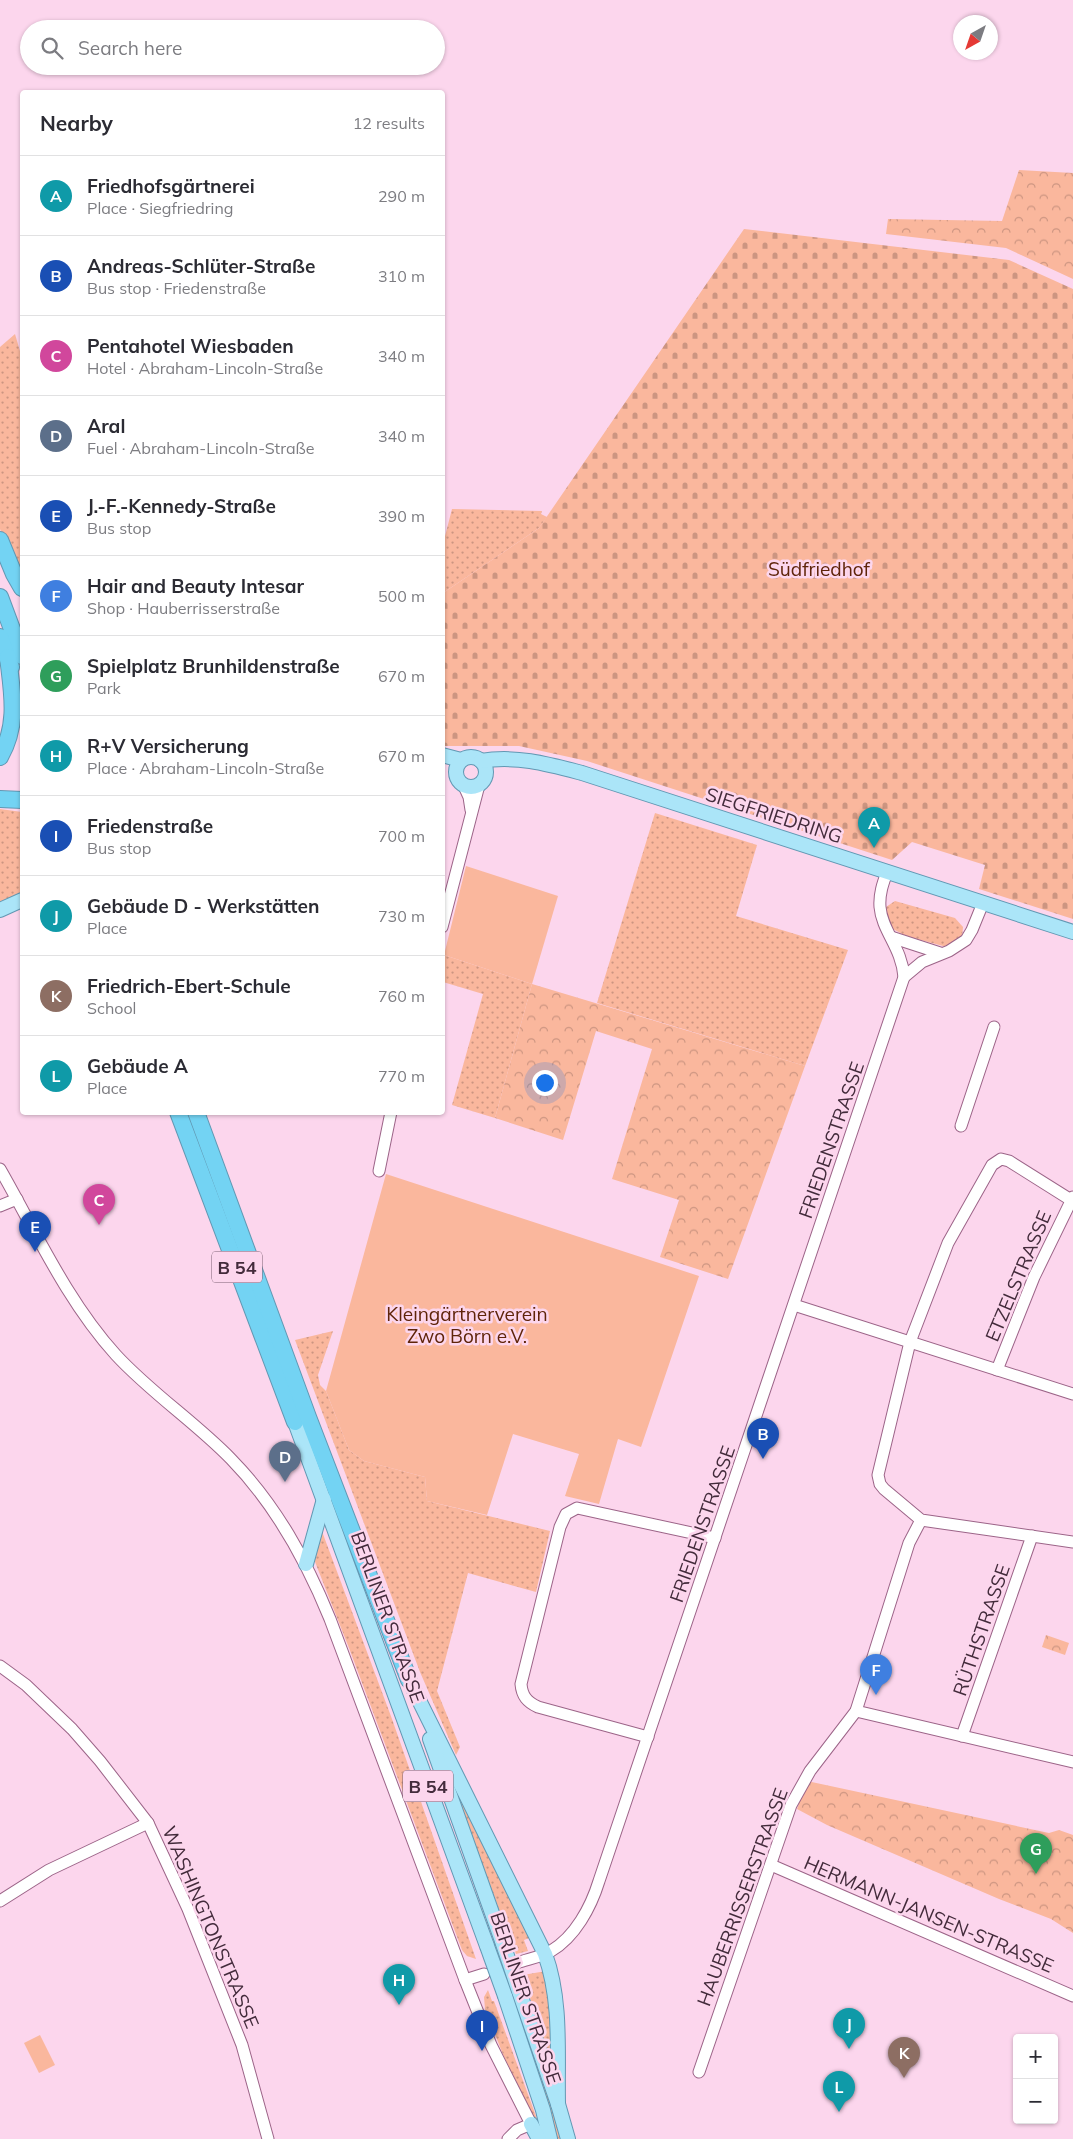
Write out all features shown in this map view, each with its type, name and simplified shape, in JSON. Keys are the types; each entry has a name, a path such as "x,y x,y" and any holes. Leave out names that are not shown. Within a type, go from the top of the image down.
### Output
{"highway":[{"path":"0,540 20,584"},
{"path":"0,597 20,686"},
{"path":"0,636 15,657 14,707 10,736 0,757"},
{"path":"0,799 20,800"},
{"name":"BERLINER STRASSE","path":"179,1115 295,1422"},
{"name":"B 54","path":"197,1115 220,1176"},
{"path":"209,1115 220,1176"},
{"name":"BERLINER STRASSE","path":"220,1176 308,1417 409,1680"}],"main road":[{"name":"SIEGFRIEDRING","path":"445,756 461,760 473,757 482,773"},
{"name":"SIEGFRIEDRING","path":"464,786 472,787 482,773 499,758 546,764 582,773 1073,932"},
{"path":"461,760 457,766 456,774 458,781 464,786"},
{"path":"445,767 456,774"},
{"path":"0,910 20,901"},
{"name":"BERLINER STRASSE","path":"295,1422 505,1996 543,2110 550,2139"},
{"path":"306,1564 324,1499"},
{"path":"409,1680 545,1954 556,1996 558,2104"},
{"name":"BERLINER STRASSE","path":"409,1680 502,1941 558,2104 568,2139"},
{"path":"531,2124 539,2139"}],"street":[{"path":"445,916 482,773"},
{"path":"464,786 470,800 471,817"},
{"path":"887,872 881,890 880,907 882,917 902,960 904,977"},
{"path":"904,977 922,962 966,940 983,902"},
{"path":"892,936 940,953"},
{"name":"FRIEDENSTRASSE","path":"518,1963 545,1954 564,1940 587,1910 597,1887 904,977"},
{"path":"961,1126 994,1027"},
{"path":"379,1171 390,1115"},
{"path":"1072,1198 1009,1161 1001,1159 996,1161 987,1171 948,1243 910,1342 878,1480 884,1489 921,1520 1073,1542"},
{"path":"0,1169 68,1292 100,1335 134,1373 198,1428 250,1480 285,1526 306,1564 330,1619 491,2045 531,2124 517,2130 508,2139"},
{"name":"ETZELSTRASSE","path":"997,1370 1034,1278 1072,1198"},
{"path":"0,1206 17,1199"},
{"path":"794,1305 1073,1394"},
{"path":"648,1737 538,1707 527,1701 521,1690 560,1526 566,1514 576,1508 715,1538"},
{"name":"HAUBERRISSERSTRASSE","path":"699,2072 791,1805 802,1782 856,1711 909,1543 921,1520"},
{"name":"RÜTHSTRASSE","path":"962,1736 1032,1536"},
{"name":"WASHINGTONSTRASSE","path":"0,1666 26,1685 72,1730 100,1761 148,1823 188,1910 242,2045 268,2139"},
{"path":"856,1711 1073,1762"},
{"path":"0,1900 50,1870 148,1823"},
{"name":"HERMANN-JANSEN-STRASSE","path":"770,1865 1073,1996"},
{"path":"465,1980 484,1974"}],"green space":[{"path":"1019,170 1073,173 1073,279 1006,248 886,234 888,219 1002,221"},
{"name":"Südfriedhof","path":"744,229 1009,260 1073,289 1073,919 979,889 985,865 912,842 892,860 587,761 519,746 445,746 445,592 539,528"},
{"path":"15,334 20,351 20,578 0,529 0,347"},
{"path":"452,509 542,511 541,514 547,517 539,528 445,592 445,536"},
{"path":"0,809 20,812 20,896 0,905"},
{"path":"655,813 757,845 736,916 848,950 805,1066 597,1003"},
{"path":"466,866 558,896 532,984 445,955"},
{"path":"895,901 955,918 963,927 962,938 950,946 943,946 906,936 891,928 885,912 886,907"},
{"path":"445,955 532,984 495,1118 452,1105 483,994 445,983"},
{"path":"532,984 805,1066 728,1279 660,1257 679,1200 612,1179 652,1049 596,1031 563,1140 495,1118"},
{"name":"Kleingärtnerverein Zwo Börn e.V.","path":"386,1174 699,1276 641,1447 618,1439 599,1504 565,1496 579,1454 513,1434 487,1515 427,1501 425,1477 364,1461 349,1450 326,1391"},
{"path":"333,1331 318,1375 320,1385 326,1391 349,1450 364,1461 425,1477 427,1501 550,1531 536,1592 468,1573 437,1691 460,1747 456,1755 420,1672 295,1340"},
{"path":"320,1526 392,1719 476,1959 467,1956 462,1950 314,1559"},
{"path":"1046,1635 1069,1643 1065,1655 1042,1647"},
{"path":"445,1767 532,1937 524,1940 528,1951 516,1954"},
{"path":"807,1781 1049,1833 1059,1830 1073,1835 1073,1933 1051,1919 999,1899 827,1825 797,1809"},
{"path":"546,1971 551,1997 552,2069 523,1975"},
{"path":"512,1988 545,2083 561,2139 557,2139 541,2083 508,1989"},
{"path":"488,1990 492,2001 494,2001 537,2119 535,2119 504,2057 485,2009 484,1997"},
{"path":"40,2035 55,2065 39,2073 24,2043"}],"place":[{"name":"Friedhofsgärtnerei","path":"874,848"},
{"name":"Pentahotel Wiesbaden","path":"99,1225"},
{"name":"J.-F.-Kennedy-Straße","path":"35,1252"},
{"name":"Andreas-Schlüter-Straße","path":"763,1459"},
{"name":"Aral","path":"285,1482"},
{"name":"Hair and Beauty Intesar","path":"876,1695"},
{"name":"Spielplatz Brunhildenstraße","path":"1036,1874"},
{"name":"R+V Versicherung","path":"399,2005"},
{"name":"Gebäude D - Werkstätten","path":"849,2049"},
{"name":"Friedenstraße","path":"482,2051"},
{"name":"Friedrich-Ebert-Schule","path":"904,2078"},
{"name":"Gebäude A","path":"839,2112"}]}
